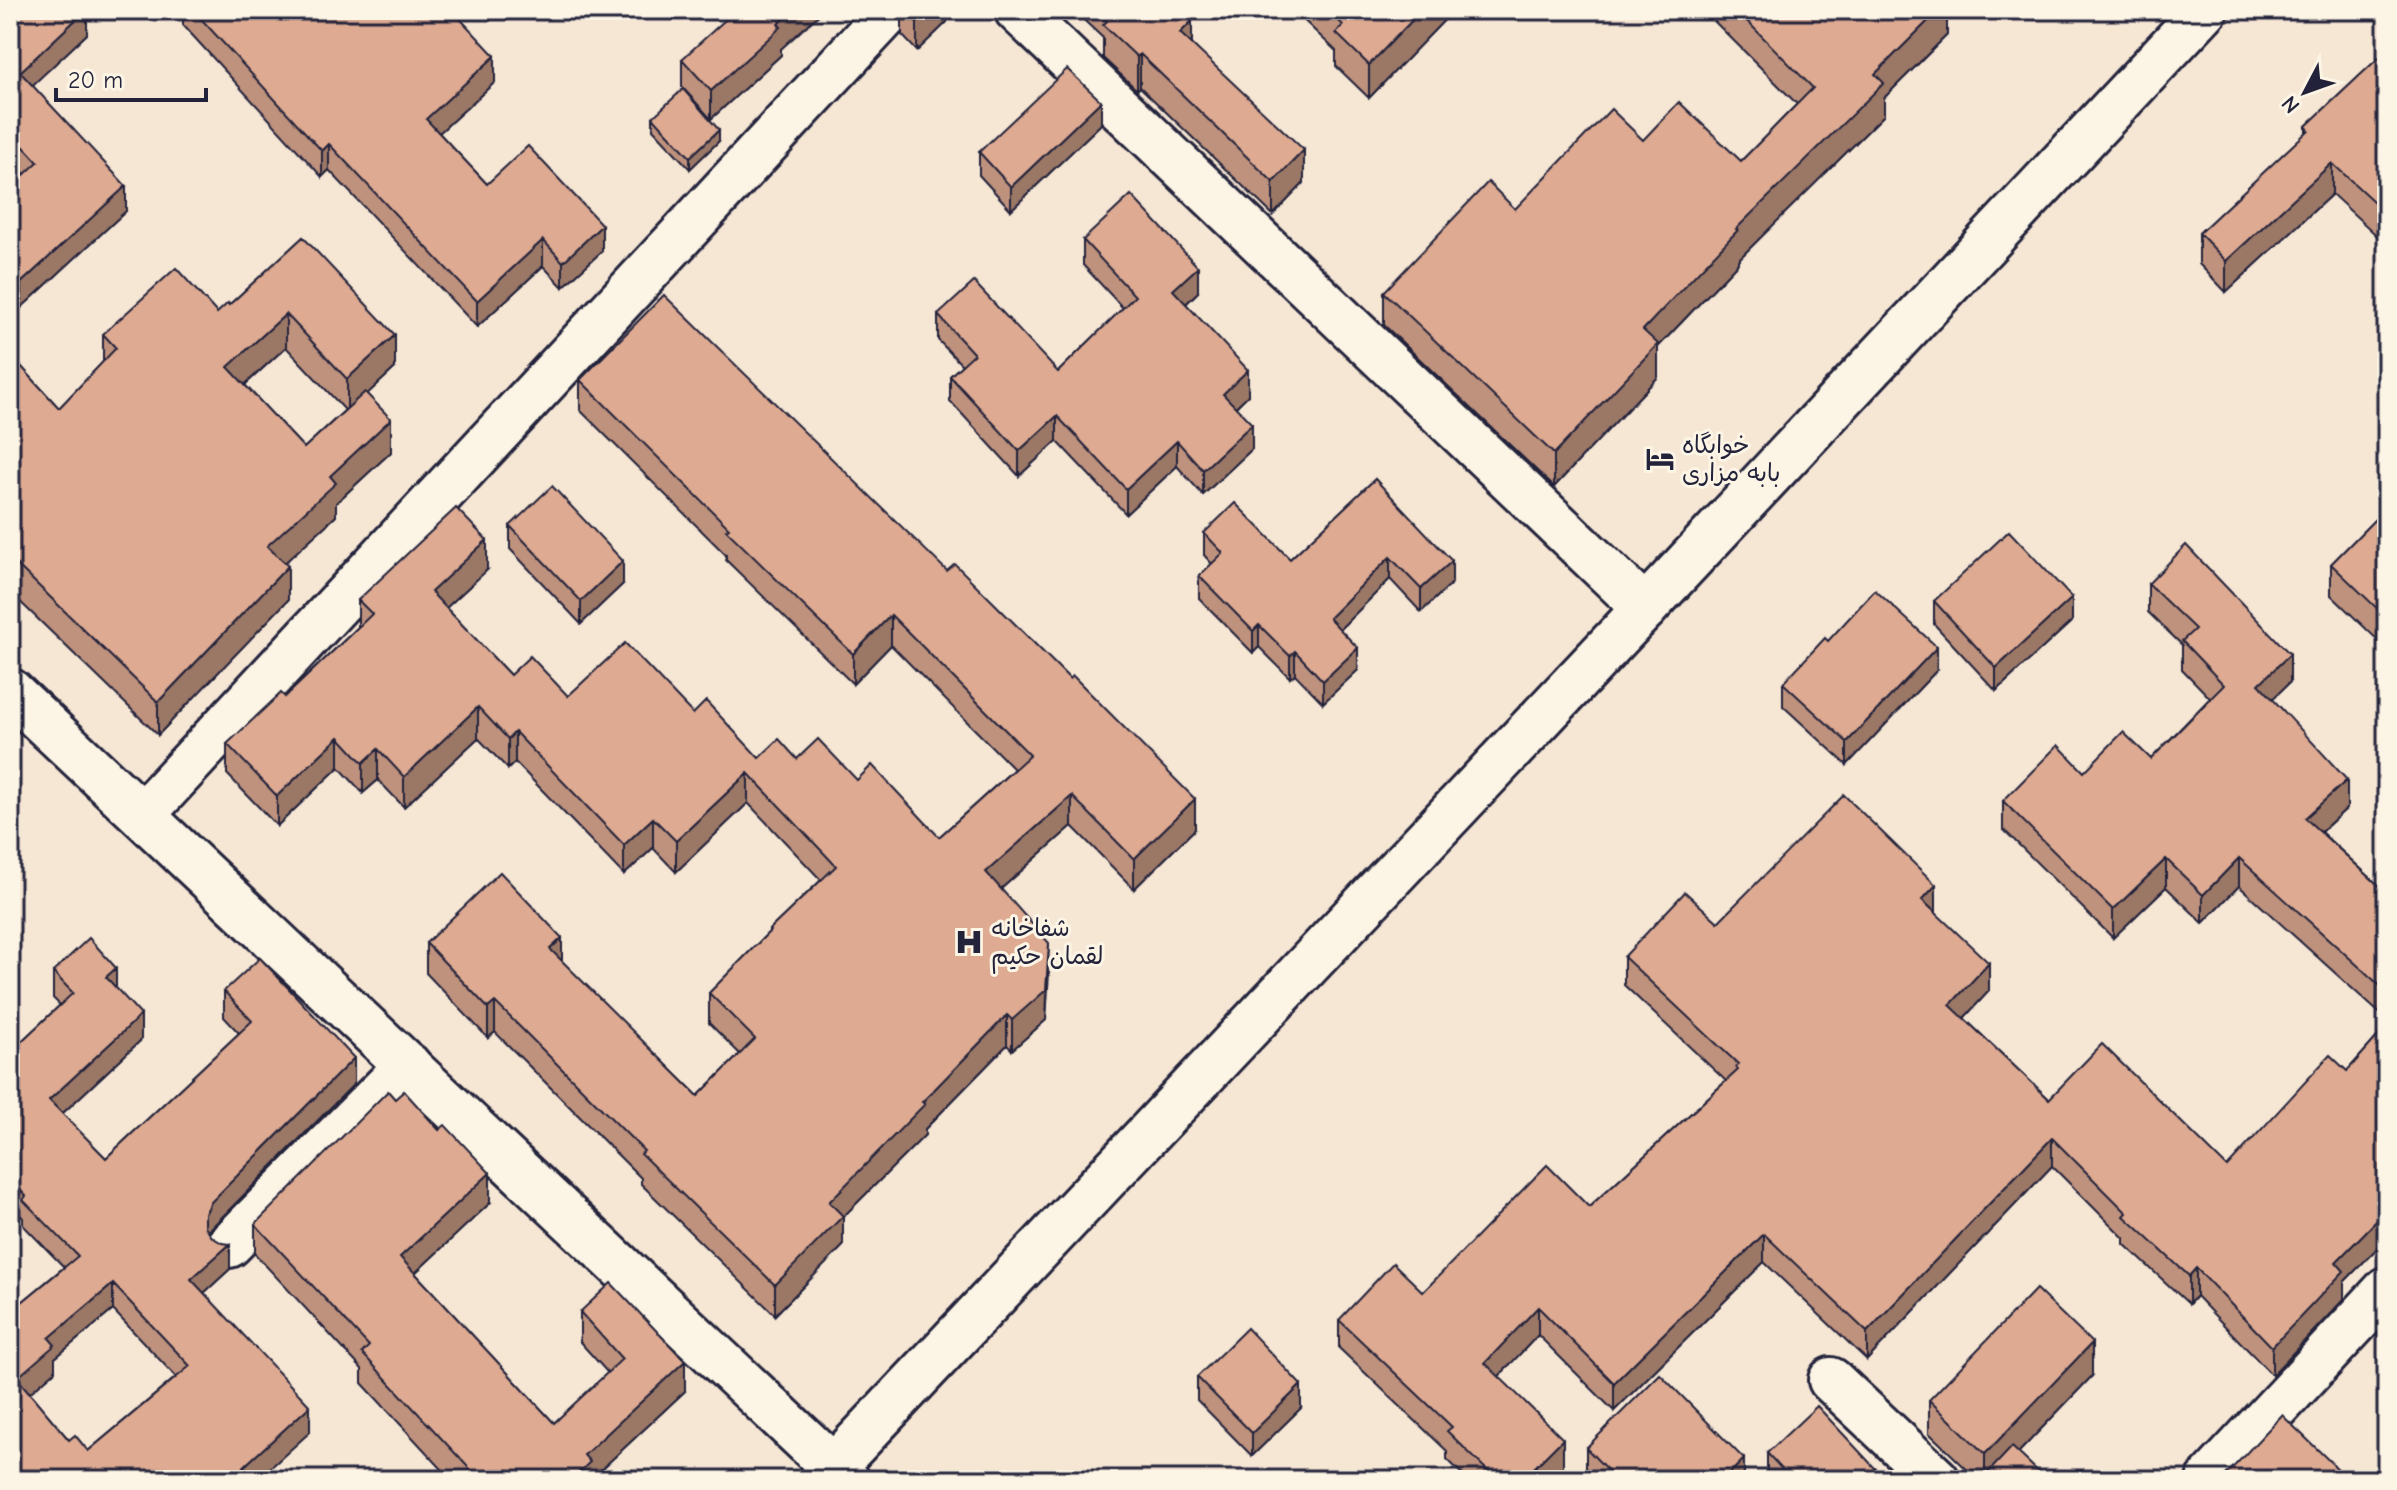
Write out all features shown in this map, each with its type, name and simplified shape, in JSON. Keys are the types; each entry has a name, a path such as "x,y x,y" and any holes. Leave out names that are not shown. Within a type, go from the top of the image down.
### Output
{"street":[{"path":"142,815 891,10"},
{"path":"1017,10 1645,608"},
{"path":"10,691 408,1065 834,1476 2205,10"},
{"path":"229,1245 408,1065"},
{"path":"2209,1480 2387,1289"},
{"path":"1831,1380 1937,1480"}],"building":[{"path":"10,10 86,10 20,72 126,186 21,283 10,271 10,188 38,162 10,132"},
{"path":"193,10 452,10 495,56 426,119 487,184 528,146 602,225 563,262 543,240 477,301 329,144 322,151"},
{"path":"736,10 793,10 778,24 781,27 711,91 682,59"},
{"path":"905,10 930,10 917,22"},
{"path":"1108,10 1181,10 1192,21 1180,33 1304,150 1273,182 1140,54 1137,57 1103,25 1107,21 1103,18"},
{"path":"1328,10 1422,10 1369,65 1336,33 1343,25"},
{"path":"1736,10 1939,10 1875,74 1884,83 1736,229 1643,330 1658,344 1554,454 1384,292 1488,182 1515,209 1611,109 1643,140 1679,102 1741,161 1813,88"},
{"path":"2387,50 2387,214 2332,163 2226,261 2199,233 2309,130 2306,126"},
{"path":"1067,69 1101,101 1011,187 979,152"},
{"path":"683,89 719,130 690,157 653,117"},
{"path":"1131,195 1198,267 1173,290 1248,370 1223,394 1252,424 1203,470 1177,441 1126,489 1057,416 1019,451 950,376 974,354 938,315 974,282 1058,372 1135,296 1083,240"},
{"path":"303,237 395,335 347,379 286,314 228,367 304,448 365,392 391,419 330,476 336,483 267,546 288,566 158,702 10,558 10,354 59,408 116,348 103,334 176,268 217,313"},
{"path":"664,295 947,571 955,564 1070,679 1073,676 1195,799 1134,859 1072,796 986,872 1049,943 1046,990 1012,1020 1007,1015 829,1202 843,1216 775,1285 641,1154 644,1151 495,1002 488,1008 426,943 500,872 562,938 550,949 698,1096 755,1039 709,993 836,866 748,773 676,841 653,818 624,845 515,732 508,739 478,707 404,777 378,749 363,763 339,737 277,796 227,744 281,693 285,697 372,614 358,600 456,508 487,540 431,592 510,675 530,656 568,696 625,643 693,714 706,701 759,758 779,739 797,759 818,739 857,780 872,765 939,837 1030,755 891,615 853,654 726,530 729,528 580,380"},
{"path":"1375,479 1452,561 1421,589 1390,557 1329,618 1358,648 1323,681 1295,651 1290,656 1259,625 1253,631 1199,576 1223,553 1204,533 1235,503 1290,559"},
{"path":"552,486 623,561 581,601 510,526"},
{"path":"2387,507 2387,618 2331,564"},
{"path":"2009,531 2072,598 1996,668 1934,601"},
{"path":"2186,545 2290,654 2259,684 2347,780 2305,818 2387,893 2387,992 2239,858 2203,895 2166,859 2113,910 2003,801 2058,745 2084,772 2123,732 2151,759 2224,685 2182,641 2195,629 2148,584"},
{"path":"1875,590 1937,647 1847,742 1783,683 1825,638 1828,641"},
{"path":"1844,795 1936,885 1922,900 1989,963 1950,1005 2049,1099 2102,1044 2227,1167 2330,1055 2347,1071 2387,1026 2387,1210 2336,1262 2344,1271 2272,1347 2196,1268 2189,1276 2124,1216 2127,1213 2052,1138 1867,1332 1764,1234 1614,1383 1538,1307 1485,1363 1563,1439 1522,1480 1497,1480 1447,1431 1452,1427 1339,1320 1393,1263 1423,1292 1547,1165 1589,1207 1738,1070 1738,1064 1624,957 1685,892 1718,922"},
{"path":"89,938 116,968 106,977 141,1015 49,1100 106,1158 252,1021 224,991 260,958 354,1058 211,1202 205,1214 205,1227 212,1237 230,1244 191,1279 310,1406 229,1480 10,1480 10,1312 78,1256 23,1200 26,1196 10,1179 10,1052 73,993 53,972","holes":["113,1284 190,1366 88,1451 75,1435 69,1440 17,1378 55,1345 49,1338"]},
{"path":"388,1091 395,1099 404,1091 439,1130 445,1125 490,1173 400,1257 554,1423 622,1359 580,1312 611,1283 685,1361 584,1455 590,1462 571,1480 480,1480 362,1353 369,1346 255,1224"},
{"path":"2036,1289 2092,1343 1985,1454 1929,1400"},
{"path":"1247,1328 1301,1385 1252,1433 1197,1377"},
{"path":"1660,1374 1744,1459 1723,1480 1617,1480 1586,1448"},
{"path":"1817,1406 1886,1480 1792,1480 1767,1453"},
{"path":"2282,1415 2346,1477 2342,1480 2218,1480 2227,1474"},
{"path":"2012,1447 2047,1480 1981,1480"}],"place":[{"name":"خوابگاه بابه مزاری","path":"1660,459"},
{"name":"شفاخانه لقمان حکیم","path":"969,942"}]}
